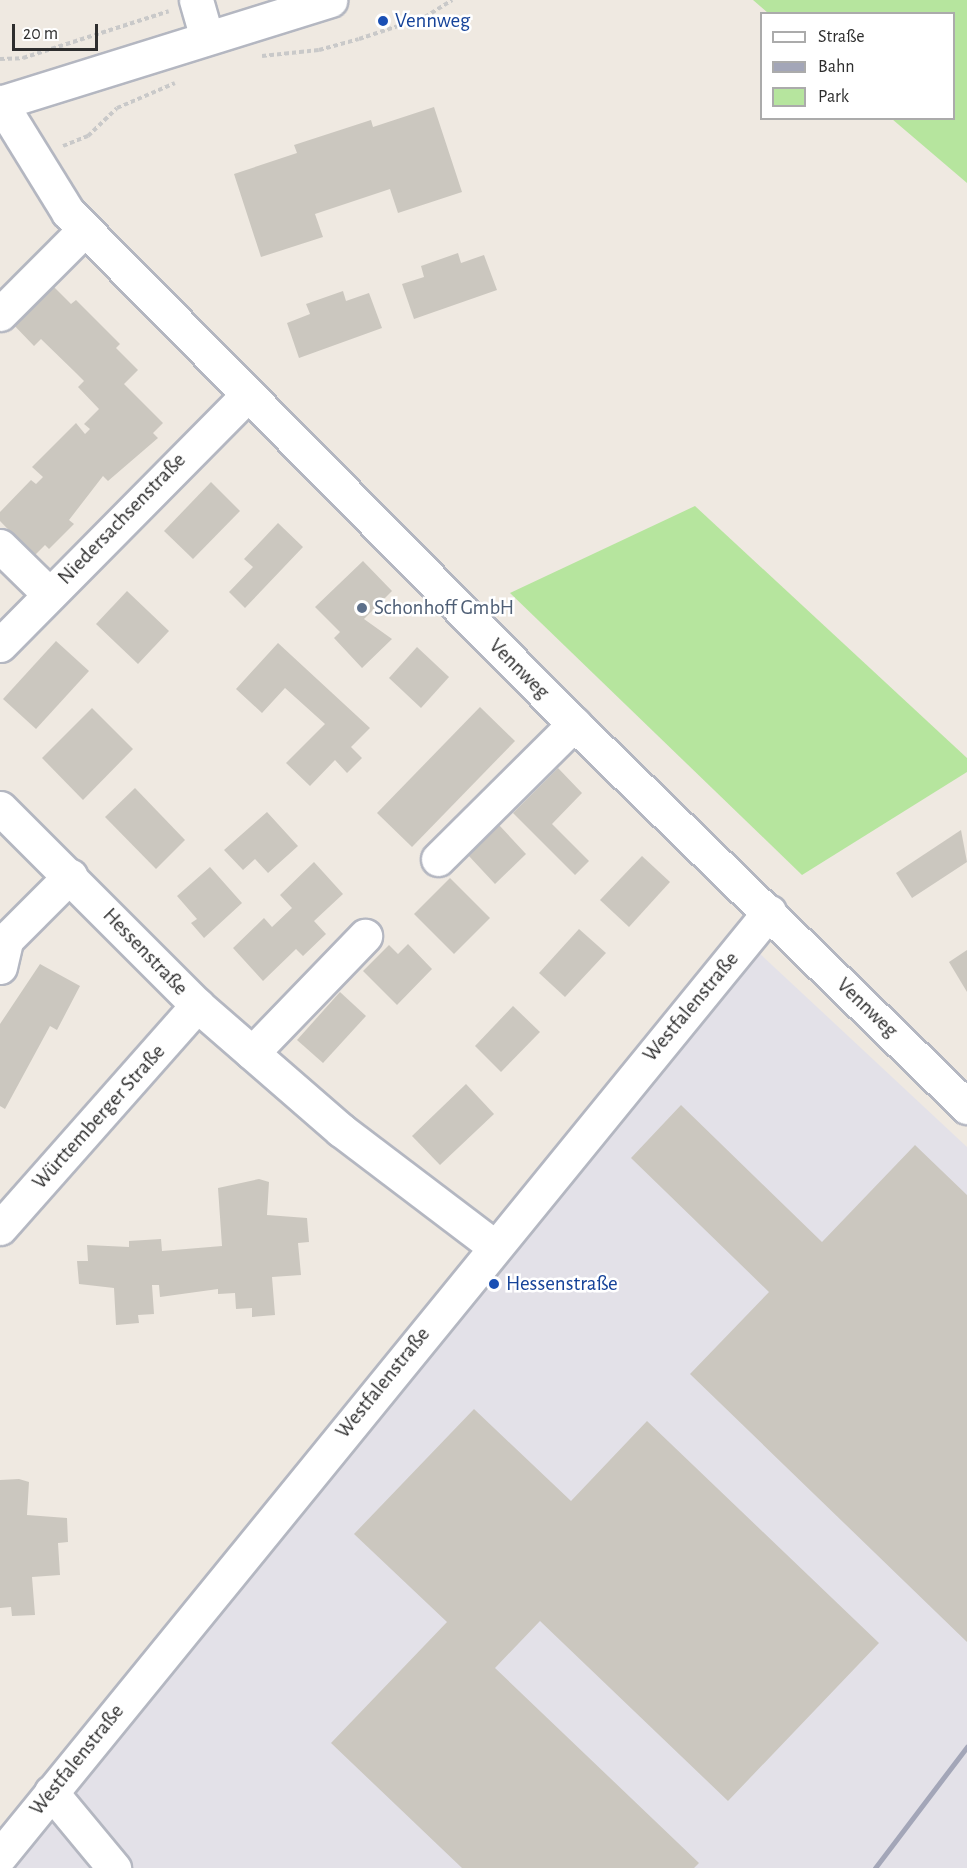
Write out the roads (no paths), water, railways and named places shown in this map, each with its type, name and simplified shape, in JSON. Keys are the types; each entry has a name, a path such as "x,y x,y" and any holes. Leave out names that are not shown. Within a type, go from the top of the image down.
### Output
{"street":[{"path":"0,102 206,36 330,0"},
{"path":"196,2 206,36"},
{"name":"Vennweg","path":"0,102 33,156 85,229 574,724 967,1107"},
{"path":"0,314 85,229"},
{"name":"Niedersachsenstraße","path":"0,645 247,395"},
{"path":"0,546 49,594"},
{"path":"438,859 574,724"},
{"name":"Hessenstraße","path":"0,808 197,1005 341,1130 494,1246"},
{"path":"0,967 6,940 70,876"},
{"name":"Westfalenstraße","path":"0,1856 494,1246 769,912"},
{"path":"252,1053 365,936"},
{"name":"Württemberger Straße","path":"0,1228 197,1005"},
{"path":"51,1792 114,1868"}],"railway":[{"path":"875,1868 967,1747"}],"place":[{"name":"Vennweg","path":"383,21"},
{"name":"Schonhoff GmbH","path":"362,608"},
{"name":"Hessenstraße","path":"494,1284"}]}
